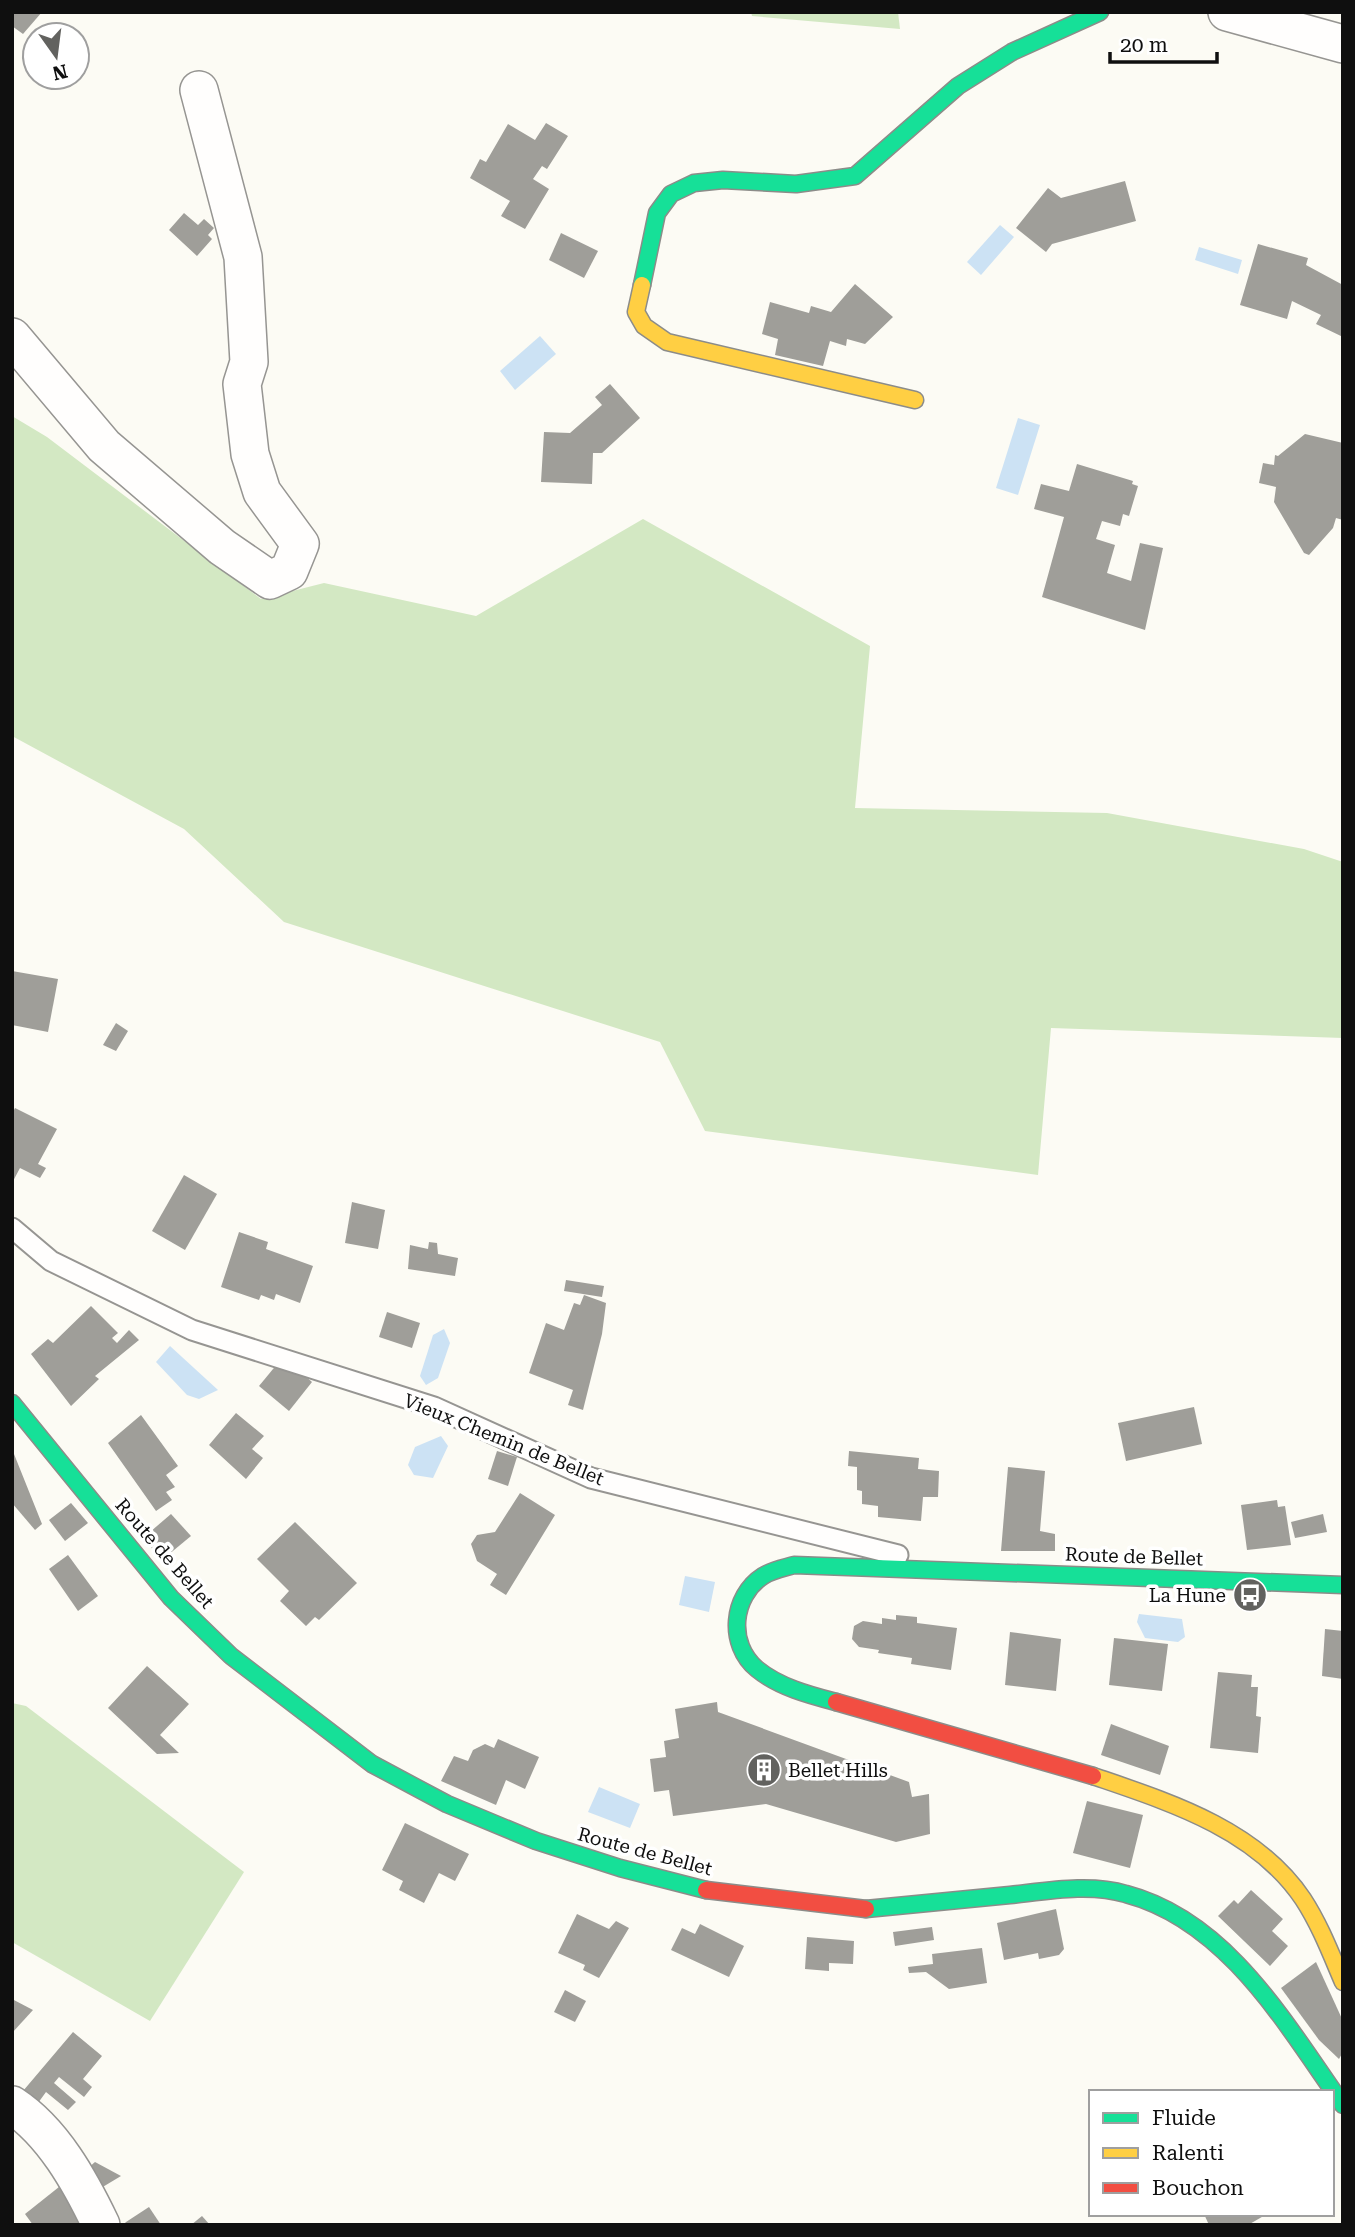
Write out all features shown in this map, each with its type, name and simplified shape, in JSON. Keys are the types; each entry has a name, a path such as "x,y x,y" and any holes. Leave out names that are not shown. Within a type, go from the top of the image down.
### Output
{"street":[{"path":"915,400 667,342 644,326 636,312 657,213 671,194 694,183 723,180 796,184 855,176 958,86 1012,52 1100,12"},
{"path":"1227,12 1343,44"},
{"path":"12,337 104,446 222,547 270,580 289,571 300,544 262,492 250,454 242,384 249,362 243,257 199,90"},
{"name":"Route de Bellet","path":"12,1403 171,1598 231,1656 372,1764 447,1804 536,1841 620,1868 710,1891 777,1900 857,1910 1069,1889 1125,1893 1175,1913 1229,1956 1267,1998 1332,2090"},
{"name":"Route de Bellet","path":"1343,1585 794,1565 778,1569 753,1584 739,1607 736,1620 740,1647 765,1675 803,1692 1038,1757 1190,1810 1228,1829 1294,1887 1322,1931 1343,1982"},
{"path":"12,2105 33,2119 82,2186 101,2225"}],"lane":[{"name":"Vieux Chemin de Bellet","path":"12,1228 51,1261 192,1330 434,1407 592,1478 907,1557 938,1572"}],"green space":[{"path":"751,12 898,12 900,29 752,16"},
{"path":"12,416 47,437 261,599 324,583 476,616 643,519 870,646 855,808 1107,813 1304,849 1343,862 1343,1038 1051,1028 1038,1175 705,1131 660,1042 284,922 184,829 12,736"},
{"path":"12,1703 26,1706 244,1872 150,2021 12,1942"}],"water":[{"path":"1000,225 1014,237 981,275 967,262"},
{"path":"1199,247 1242,260 1238,274 1195,260"},
{"path":"540,336 556,354 515,390 500,371"},
{"path":"1018,418 1040,425 1018,495 996,488"},
{"path":"444,1329 450,1343 438,1378 426,1385 420,1376 433,1335"},
{"path":"170,1346 218,1390 199,1399 187,1395 156,1362"},
{"path":"441,1436 448,1446 433,1478 414,1475 408,1465 415,1447"},
{"path":"685,1576 715,1582 709,1612 679,1605"},
{"path":"1139,1614 1182,1619 1185,1637 1178,1642 1145,1638 1137,1622"},
{"path":"599,1787 640,1804 630,1828 588,1812"}],"building":[{"path":"12,12 42,12 34,21 21,21 21,33 12,26"},
{"path":"546,123 568,136 547,169 542,166 533,179 549,189 525,229 501,216 510,201 470,178 480,159 486,162 508,124 535,140"},
{"path":"1125,181 1136,221 1052,244 1046,252 1016,228 1048,188 1061,198"},
{"path":"184,213 198,225 204,219 214,228 208,235 212,239 197,256 169,230"},
{"path":"561,233 598,251 584,278 549,260"},
{"path":"1258,244 1308,258 1306,265 1343,285 1343,337 1316,324 1321,315 1292,301 1287,319 1240,305"},
{"path":"855,284 893,317 865,344 847,339 846,346 830,341 823,366 775,355 778,339 762,334 770,302 809,313 811,306 831,312"},
{"path":"610,384 640,418 602,453 593,453 592,484 541,482 544,432 570,433 602,405 595,397"},
{"path":"1305,434 1343,443 1343,520 1336,518 1333,528 1309,555 1304,553 1274,502 1276,487 1259,483 1263,463 1274,465 1275,455 1278,456"},
{"path":"1077,464 1133,481 1132,484 1138,486 1129,516 1123,514 1120,526 1102,521 1096,539 1115,545 1107,573 1131,581 1140,543 1163,548 1145,630 1042,597 1064,517 1034,509 1041,484 1069,491"},
{"path":"12,971 58,979 48,1032 12,1025"},
{"path":"116,1023 128,1031 116,1051 103,1045"},
{"path":"15,1108 57,1129 38,1164 46,1168 40,1178 20,1168 12,1183 12,1114"},
{"path":"184,1175 217,1194 185,1250 152,1231"},
{"path":"352,1202 385,1210 378,1249 345,1243"},
{"path":"239,1232 268,1242 266,1249 313,1266 300,1303 276,1294 274,1300 261,1295 259,1300 221,1287"},
{"path":"429,1242 437,1243 438,1254 458,1258 455,1276 408,1269 410,1245 428,1249"},
{"path":"566,1280 604,1286 602,1297 564,1291"},
{"path":"584,1295 606,1303 602,1334 583,1410 568,1405 573,1390 529,1373 546,1323 564,1330 574,1303 580,1305"},
{"path":"91,1306 118,1333 112,1338 117,1343 129,1330 139,1340 95,1376 99,1379 71,1406 31,1354 48,1339 53,1343"},
{"path":"387,1312 420,1323 412,1348 379,1337"},
{"path":"278,1363 297,1369 312,1382 289,1411 259,1386"},
{"path":"1194,1407 1202,1444 1126,1461 1118,1423"},
{"path":"236,1413 264,1436 252,1449 263,1458 246,1479 209,1445"},
{"path":"141,1415 178,1466 166,1475 175,1487 166,1492 172,1500 156,1511 108,1443"},
{"path":"12,1449 42,1524 35,1530 12,1503"},
{"path":"497,1451 517,1457 508,1486 488,1479"},
{"path":"849,1451 919,1458 918,1469 939,1471 938,1497 923,1497 921,1521 878,1517 878,1506 862,1504 862,1491 857,1490 857,1467 848,1466"},
{"path":"1008,1467 1045,1471 1040,1531 1055,1534 1055,1551 1001,1551"},
{"path":"520,1493 555,1515 506,1595 490,1585 497,1574 477,1561 471,1544 477,1535 495,1532"},
{"path":"1277,1500 1278,1507 1285,1506 1291,1545 1247,1550 1241,1505"},
{"path":"71,1503 88,1523 65,1541 49,1520"},
{"path":"171,1514 191,1536 162,1560 143,1538"},
{"path":"1323,1514 1327,1532 1295,1538 1291,1522"},
{"path":"295,1522 357,1583 319,1620 315,1617 306,1626 280,1601 289,1591 257,1559"},
{"path":"68,1555 98,1596 78,1611 49,1569"},
{"path":"896,1615 917,1617 917,1623 957,1628 951,1670 911,1664 912,1658 859,1647 852,1639 854,1626 863,1621 882,1624 882,1618 896,1620"},
{"path":"1325,1629 1343,1631 1343,1679 1322,1676"},
{"path":"1010,1632 1061,1639 1056,1691 1005,1685"},
{"path":"1114,1638 1168,1644 1162,1691 1109,1685"},
{"path":"147,1666 189,1704 160,1735 179,1753 157,1754 108,1708"},
{"path":"1218,1672 1252,1675 1251,1687 1258,1687 1256,1716 1261,1717 1258,1753 1210,1748"},
{"name":"Bellet Hills","path":"717,1702 718,1712 909,1782 912,1797 929,1794 930,1834 896,1842 766,1804 673,1816 669,1790 654,1792 650,1759 666,1757 664,1741 679,1738 675,1709"},
{"path":"1111,1724 1169,1746 1160,1775 1101,1755"},
{"path":"498,1739 539,1757 525,1789 506,1780 496,1805 441,1781 454,1756 468,1761 473,1750 485,1744 494,1748"},
{"path":"1087,1801 1143,1815 1130,1868 1073,1853"},
{"path":"405,1823 469,1854 455,1881 439,1873 424,1903 399,1890 403,1881 382,1870"},
{"path":"1251,1890 1283,1919 1272,1931 1288,1946 1270,1966 1218,1916 1234,1900 1238,1904"},
{"path":"1056,1909 1064,1949 1059,1955 1039,1959 1038,1953 1004,1960 997,1923"},
{"path":"577,1914 609,1929 616,1921 629,1928 599,1978 583,1970 585,1965 558,1953"},
{"path":"700,1924 744,1946 729,1977 671,1950 682,1928 695,1934"},
{"path":"932,1927 934,1940 895,1946 893,1932"},
{"path":"807,1937 854,1941 853,1964 829,1963 829,1971 805,1969"},
{"path":"982,1948 987,1983 949,1989 926,1972 909,1973 908,1967 933,1964 932,1954"},
{"path":"1316,1962 1343,2021 1343,2052 1339,2059 1319,2040 1281,1988"},
{"path":"565,1990 586,2001 575,2022 554,2012"},
{"path":"12,1999 33,2010 12,2033"},
{"path":"73,2032 102,2056 83,2079 92,2087 84,2097 59,2077 54,2083 76,2102 68,2110 46,2092 38,2103 23,2091"},
{"path":"95,2162 121,2176 101,2188 88,2168"},
{"path":"64,2183 86,2225 33,2225 25,2214"},
{"path":"149,2207 161,2225 123,2225 126,2222"},
{"path":"202,2216 210,2225 191,2225"},
{"path":"1205,2216 1264,2216 1248,2225 1209,2225"}],"traffic: fast":[{"path":"642,285 657,213 671,194 694,183 723,180 796,184 855,176 958,86 1012,52 1100,12"},
{"path":"12,1403 171,1598 231,1656 372,1764 447,1804 536,1841 620,1868 706,1890"},
{"path":"836,1702 785,1686 757,1669 747,1659 738,1634 740,1608 745,1595 767,1574 794,1565 1343,1585"},
{"path":"866,1909 1083,1888 1126,1894 1162,1908 1195,1927 1224,1952 1276,2010 1333,2090"},
{"path":"1334,2092 1343,2105"}],"traffic: slow":[{"path":"642,285 636,312 644,326 667,342 915,400"},
{"path":"1093,1776 1151,1796 1209,1821 1261,1854 1284,1875 1303,1899 1320,1929 1343,1982"}],"traffic: jam":[{"path":"836,1702 1093,1776"},
{"path":"706,1890 866,1909"}],"place":[{"name":"La Hune","path":"1250,1595"},
{"name":"Bellet Hills","path":"764,1770"}]}
